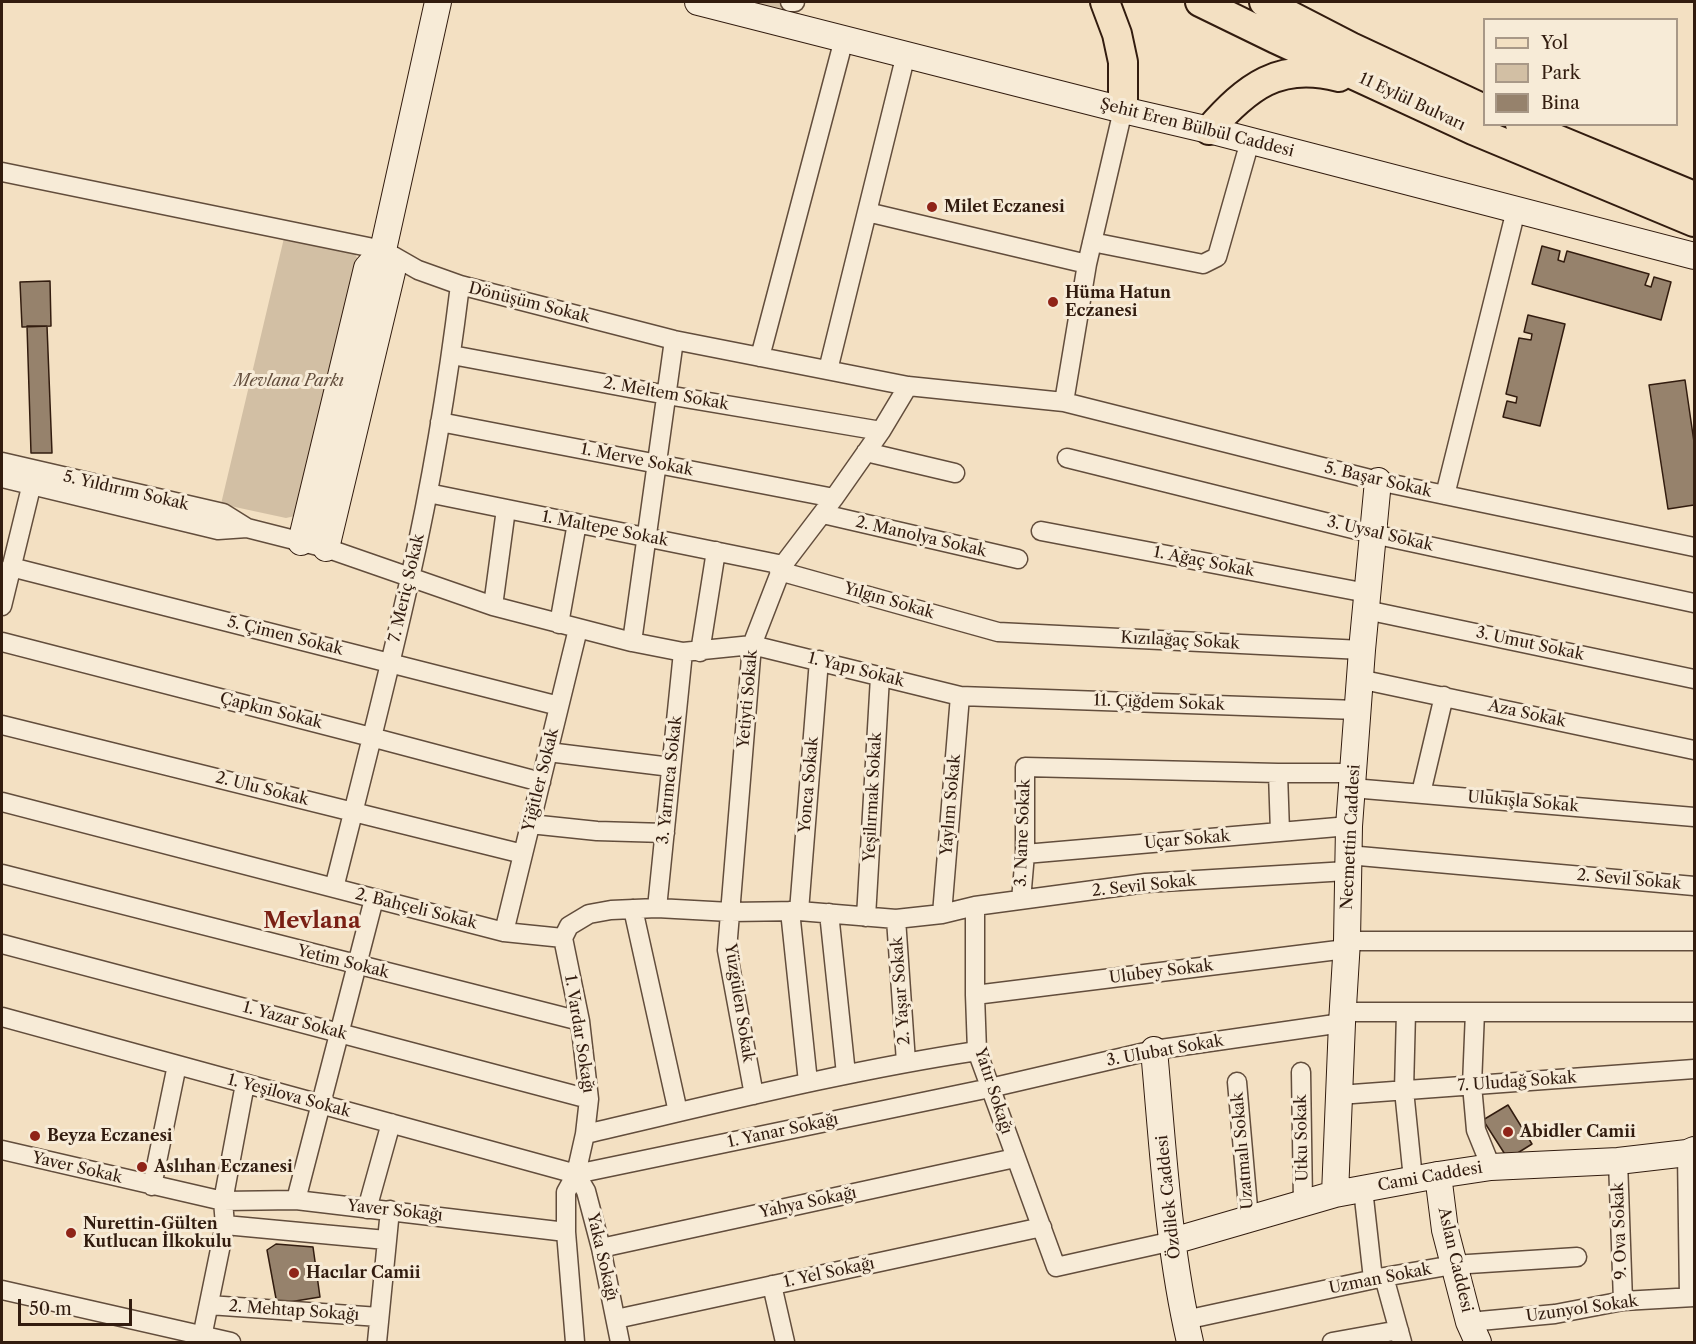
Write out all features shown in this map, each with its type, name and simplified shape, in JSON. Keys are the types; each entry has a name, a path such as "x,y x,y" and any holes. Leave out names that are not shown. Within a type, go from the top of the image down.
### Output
{"main road":[{"path":"301,542 367,268 383,250 438,2"},
{"name":"Şehit Eren Bülbül Caddesi","path":"698,2 1209,130 1694,256"},
{"path":"1106,2 1117,34 1123,62 1123,110"},
{"name":"11 Eylül Bulvarı","path":"1200,2 1473,130 1695,222"},
{"name":"11 Eylül Bulvarı","path":"1264,2 1351,47 1483,108"},
{"path":"1209,130 1232,104 1253,88 1272,78 1297,72 1324,73 1392,91"},
{"path":"1525,126 1695,196"},
{"path":"326,548 392,272 383,250"},
{"name":"Necmettin Caddesi","path":"1335,1194 1347,945 1349,826 1359,679 1378,481"},
{"name":"Özdilek Caddesi","path":"1154,1050 1173,1241 1188,1331"},
{"name":"Cami Caddesi","path":"1173,1241 1335,1194 1413,1179 1491,1167 1618,1161 1691,1152"},
{"name":"Aslan Caddesi","path":"1438,1175 1445,1230 1453,1265 1474,1332"}],"street":[{"path":"790,2 795,2"},
{"path":"760,357 844,39"},
{"path":"828,370 906,54"},
{"path":"1064,402 1087,264 1123,110"},
{"path":"1092,242 1203,264 1217,257 1250,141"},
{"name":"Dönüşüm Sokak","path":"2,172 383,250 418,270 460,285 675,340 908,386 1064,402"},
{"path":"1445,495 1516,210"},
{"path":"867,212 1087,264"},
{"name":"7. Meriç Sokak","path":"334,888 410,579 428,493 452,355 460,285"},
{"path":"632,642 675,340"},
{"name":"2. Meltem Sokak","path":"452,355 667,395 881,431"},
{"name":"Yetiyti Sokak","path":"730,912 752,645 781,568 823,514 881,431 908,386"},
{"name":"5. Başar Sokak","path":"1064,402 1378,481 1695,547"},
{"name":"1. Merve Sokak","path":"440,423 834,498"},
{"path":"866,452 955,473"},
{"name":"3. Uysal Sokak","path":"1067,458 1373,534 1695,603"},
{"name":"5. Yıldırım Sokak","path":"2,462 34,478"},
{"name":"5. Yıldırım Sokak","path":"2,478 34,478 223,513 248,528 326,548 493,606 632,642 692,652 752,645"},
{"path":"2,606 34,478"},
{"name":"1. Maltepe Sokak","path":"428,493 716,551 781,568"},
{"path":"493,606 506,509"},
{"name":"2. Manolya Sokak","path":"823,514 1018,559"},
{"path":"559,624 577,523"},
{"name":"1. Ağaç Sokak","path":"1041,531 1367,602"},
{"name":"3. Yarımca Sokak","path":"657,908 671,767 692,652 716,551"},
{"name":"5. Çimen Sokak","path":"11,567 559,706"},
{"name":"Yılgın Sokak","path":"781,568 998,632"},
{"name":"3. Umut Sokak","path":"1367,602 1695,679"},
{"name":"Yiğitler Sokak","path":"504,932 578,629"},
{"name":"Kızılağaç Sokak","path":"998,632 1362,650"},
{"name":"Çapkın Sokak","path":"2,642 541,782"},
{"name":"1. Yapı Sokak","path":"752,645 960,696"},
{"name":"Yonca Sokak","path":"808,1082 794,911 819,660"},
{"name":"Yeşilırmak Sokak","path":"866,917 880,676"},
{"name":"Aza Sokak","path":"1359,679 1695,750"},
{"name":"11. Çiğdem Sokak","path":"960,696 1357,710"},
{"name":"Yaylım Sokak","path":"942,914 960,696"},
{"path":"1421,793 1444,696"},
{"name":"2. Ulu Sokak","path":"2,725 523,854"},
{"path":"548,752 671,767"},
{"name":"Ulukışla Sokak","path":"1025,767 1278,773 1353,780 1421,793 1695,817"},
{"name":"3. Nane Sokak","path":"1021,900 1025,854 1025,767"},
{"path":"1278,773 1280,832"},
{"name":"2. Bahçeli Sokak","path":"2,802 504,932 563,938"},
{"path":"530,824 597,831 665,833"},
{"name":"Uçar Sokak","path":"1025,854 1349,826"},
{"name":"2. Sevil Sokak","path":"942,914 975,906 1146,883 1348,863 1695,885"},
{"name":"Yetim Sokak","path":"2,874 580,1021"},
{"path":"296,1200 374,899"},
{"name":"Yatır Sokağı","path":"975,906 976,1051 1056,1267 1173,1241"},
{"path":"563,938 569,926 589,914 610,910 657,908 730,912 794,911 896,920 942,914"},
{"path":"633,909 678,1112"},
{"name":"Yüzgülen Sokak","path":"730,912 727,950 754,1095"},
{"path":"829,913 846,1074"},
{"name":"2. Yaşar Sokak","path":"896,920 906,1062"},
{"name":"1. Vardar Sokağı","path":"563,938 580,1021 589,1099 585,1134 576,1173 566,1192 566,1232 575,1342"},
{"name":"Ulubey Sokak","path":"975,996 1347,945 1695,941"},
{"name":"1. Yazar Sokak","path":"2,944 589,1099"},
{"path":"1406,1012 1404,1090 1413,1179"},
{"name":"3. Ulubat Sokak","path":"990,1088 1154,1050 1342,1018 1406,1012 1695,1012"},
{"path":"1475,1012 1472,1084 1476,1130 1491,1167"},
{"name":"1. Yeşilova Sokak","path":"2,1017 576,1173"},
{"path":"585,1134 808,1082 906,1062 976,1051"},
{"path":"152,1186 177,1065"},
{"name":"7. Uludağ Sokak","path":"1339,1095 1695,1069"},
{"name":"Utku Sokak","path":"1301,1072 1303,1203"},
{"name":"Uzatmalı Sokak","path":"1237,1082 1249,1219"},
{"path":"202,1339 225,1225 223,1201 245,1084"},
{"name":"1. Yanar Sokağı","path":"576,1173 990,1088"},
{"path":"367,1209 391,1123"},
{"name":"Yaver Sokak","path":"2,1150 223,1201"},
{"path":"1691,1152 1692,1297"},
{"name":"Yahya Sokağı","path":"601,1248 1015,1158"},
{"name":"9. Ova Sokak","path":"1618,1161 1623,1301"},
{"name":"Yaka Sokağı","path":"576,1173 586,1191 601,1248 620,1342"},
{"path":"1332,1342 1400,1336 1379,1278 1364,1188"},
{"name":"Yaver Sokağı","path":"223,1201 296,1200 566,1232"},
{"path":"376,1342 390,1210"},
{"path":"225,1225 386,1240"},
{"name":"1. Yel Sokağı","path":"616,1319 1042,1227"},
{"name":"Uzman Sokak","path":"1188,1331 1379,1278 1453,1265 1577,1257"},
{"path":"772,1285 785,1342"},
{"path":"2,1290 202,1339 231,1342"},
{"name":"Uzunyol Sokak","path":"1474,1332 1623,1301 1692,1297"},
{"name":"2. Mehtap Sokağı","path":"209,1305 379,1317"}],"green space":[{"path":"746,2 800,2 797,14"},
{"name":"Mevlana Parkı","path":"284,238 354,251 357,258 295,516 286,518 221,504"}],"building":[{"path":"1542,246 1560,251 1558,260 1564,262 1567,251 1649,274 1645,285 1651,287 1654,277 1671,282 1661,320 1532,284"},
{"path":"50,281 51,326 22,327 20,282"},
{"path":"1528,315 1565,324 1540,426 1503,417 1507,401 1516,403 1517,397 1506,394 1519,338 1531,340 1532,334 1524,332"},
{"path":"27,326 47,326 52,453 31,453"},
{"path":"1685,380 1694,442 1694,505 1668,509 1649,385"},
{"name":"Abidler Camii","path":"1508,1105 1532,1144 1508,1159 1483,1120"},
{"name":"Hacılar Camii","path":"276,1244 313,1247 320,1297 277,1304 267,1250"}],"place":[{"name":"Milet Eczanesi","path":"932,207"},
{"name":"Hüma Hatun Eczanesi","path":"1053,302"},
{"name":"Abidler Camii","path":"1508,1132"},
{"name":"Beyza Eczanesi","path":"35,1136"},
{"name":"Aslıhan Eczanesi","path":"142,1167"},
{"name":"Nurettin-Gülten Kutlucan İlkokulu","path":"71,1233"},
{"name":"Hacılar Camii","path":"294,1273"}],"district":[{"name":"Mevlana","path":"312,922"}]}
